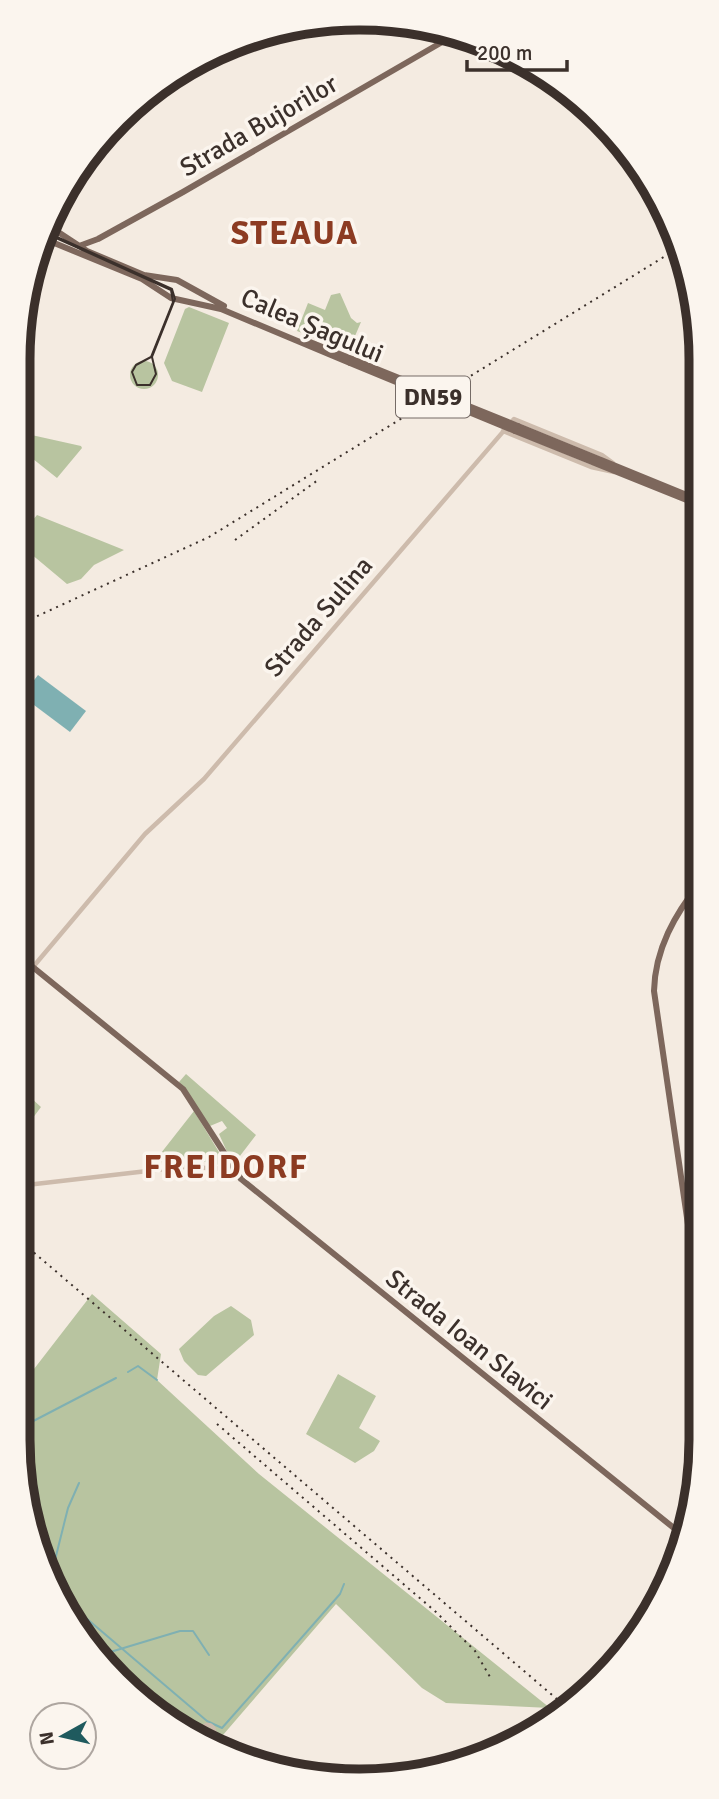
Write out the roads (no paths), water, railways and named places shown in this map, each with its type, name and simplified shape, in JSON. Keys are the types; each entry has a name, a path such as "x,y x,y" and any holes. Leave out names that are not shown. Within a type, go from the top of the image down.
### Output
{"main road":[{"name":"Strada Bujorilor","path":"79,246 98,240 444,41"},
{"name":"Calea Șagului","path":"56,231 79,246 144,275 173,279 230,309 351,361"},
{"name":"Calea Șagului","path":"52,242 142,279 165,294 221,309 516,425 689,501"},
{"path":"165,294 173,279"},
{"path":"182,300 187,286"},
{"name":"Calea Șagului","path":"618,470 689,496"},
{"path":"689,898 673,920 656,971 654,990 689,1231"},
{"name":"Strada Ioan Slavici","path":"30,965 183,1089 232,1169 492,1384 676,1530"}],"street":[{"name":"Strada Sulina","path":"33,967 158,822 204,779 503,431 516,425"},
{"name":"Calea Șagului","path":"516,425 602,455 618,470"},
{"name":"Calea Șagului","path":"503,431 591,467 618,470"},
{"path":"30,1185 182,1167 232,1169"}],"water":[{"path":"38,675 86,711 70,732 30,702 30,686"}],"waterway":[{"path":"128,1372 138,1366 157,1380"},
{"path":"30,1423 116,1378"},
{"path":"54,1564 68,1508 79,1483"},
{"path":"78,1612 207,1721 222,1728 340,1594 344,1584"},
{"path":"108,1653 180,1631 193,1631 209,1655"}],"tram line":[{"path":"54,236 172,289 175,299 152,357 156,374 150,385 137,385 132,372 136,365 151,357 173,302 171,290 54,237"}],"railway":[{"path":"30,619 209,537 671,252"},
{"path":"235,540 318,480"},
{"path":"30,1249 560,1701"},
{"path":"217,1424 436,1612 475,1651 490,1677"}],"district":[{"name":"STEAUA","path":"295,233"},
{"name":"FREIDORF","path":"226,1167"}]}
